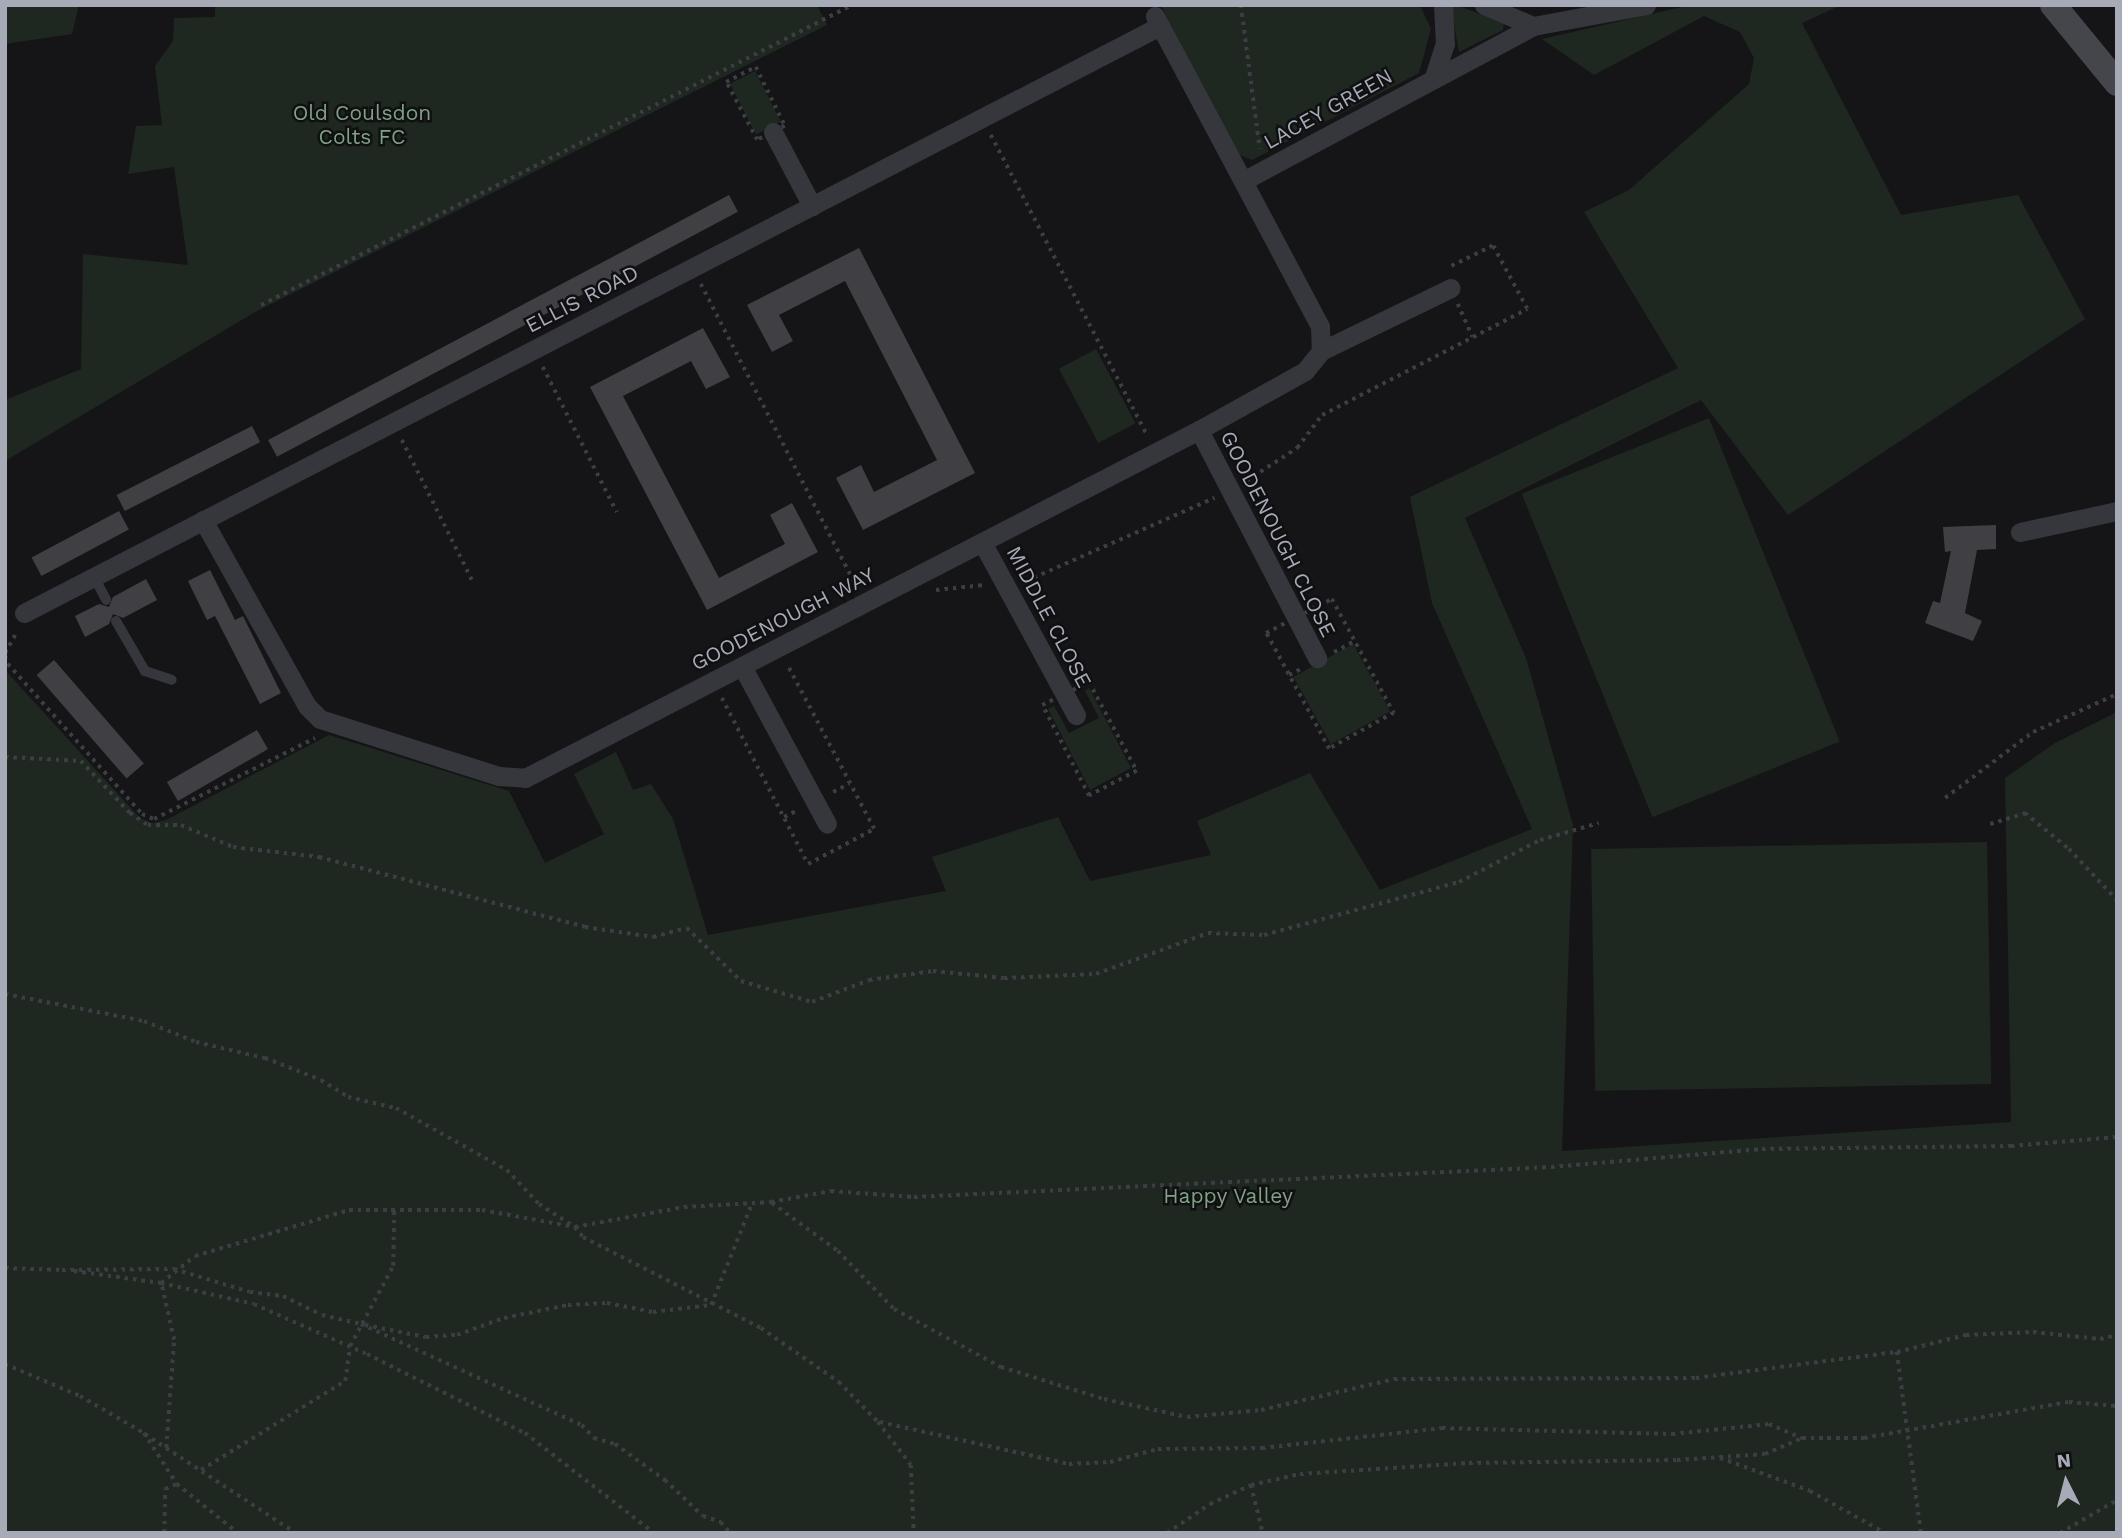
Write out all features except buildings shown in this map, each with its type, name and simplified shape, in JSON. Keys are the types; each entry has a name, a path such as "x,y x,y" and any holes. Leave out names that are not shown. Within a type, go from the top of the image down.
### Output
{"main road":[{"path":"2053,5 2117,83"}],"street":[{"path":"1434,77 1445,44 1443,5"},
{"path":"1484,5 1533,26"},
{"name":"LACEY GREEN","path":"1242,181 1533,26 1646,5"},
{"path":"1155,16 1320,326 1321,351"},
{"name":"ELLIS ROAD","path":"24,613 982,118 1155,16"},
{"path":"779,129 812,206"},
{"name":"GOODENOUGH WAY","path":"203,520 307,706 320,719 499,776 525,778 1199,430 1305,371 1321,351 1451,288"},
{"name":"GOODENOUGH CLOSE","path":"1199,430 1317,658"},
{"path":"2020,532 2117,512"},
{"name":"MIDDLE CLOSE","path":"982,541 1076,715"},
{"path":"742,666 827,824"}],"lane":[{"path":"94,577 106,600"},
{"path":"116,621 145,671 172,680"}],"path":[{"path":"261,305 737,66 852,5"},
{"path":"1241,5 1263,171"},
{"path":"737,66 741,74"},
{"path":"756,67 779,129 757,140 726,82 756,67"},
{"path":"982,118 1156,452"},
{"path":"692,268 865,602"},
{"path":"535,349 617,512"},
{"path":"393,422 473,582"},
{"path":"24,613 5,654 9,664 142,814 153,819 339,726"},
{"path":"1088,682 1137,771 1089,796 1042,705 1065,693 1088,682"},
{"path":"1945,797 2033,732 2117,694"},
{"path":"5,757 81,761 130,813 148,825 181,825 233,847 319,857 585,927 653,937 687,928 741,981 811,1002 869,980 933,971 1004,978 1096,974 1208,933 1264,935 1460,882 1539,840 1599,823"},
{"path":"1990,824 2025,813 2069,849 2117,900"},
{"path":"5,994 144,1021 196,1042 265,1058 321,1080 348,1097 396,1108 507,1170 539,1204 575,1227 583,1237 803,1354 878,1422 911,1465 914,1533"},
{"path":"161,1283 174,1269 195,1256 240,1240 349,1210 482,1210 575,1227 684,1207 771,1202 831,1191 915,1197 980,1195 1551,1167 1762,1149 2011,1146 2117,1137"},
{"path":"771,1202 838,1251 894,1309 1001,1367 1104,1399 1187,1417 1261,1410 1394,1379 1696,1378 1897,1352 1966,1335 2033,1332 2100,1339 2117,1335"},
{"path":"711,1305 752,1203"},
{"path":"201,1470 345,1381 350,1346 393,1266 394,1210"},
{"path":"5,1268 174,1269 250,1292 283,1296 322,1315 426,1337 457,1335 503,1318 568,1305 607,1303 653,1312 711,1305"},
{"path":"62,1270 161,1283 254,1304 350,1346 525,1433 620,1502 654,1533"},
{"path":"161,1283 174,1340 166,1448"},
{"path":"361,1324 582,1425 594,1438 615,1444 665,1480 703,1516 721,1522 730,1533"},
{"path":"1897,1352 1921,1533"},
{"path":"5,1364 80,1396 144,1433 296,1533"},
{"path":"878,1422 1069,1464 1110,1462 1158,1449 1262,1448 1442,1428 1672,1434 1769,1424 1802,1438 1864,1438 2070,1402 2117,1406"},
{"path":"144,1433 177,1484 237,1533"},
{"path":"1167,1533 1210,1504 1251,1485 1339,1470 1765,1454 1802,1438"},
{"path":"1718,1457 1810,1491 1885,1533"},
{"path":"164,1533 165,1489 177,1484"},
{"path":"1251,1485 1263,1533"},
{"path":"2060,1533 2117,1500"}],"green space":[{"path":"5,5 79,5 72,34 5,44"},
{"name":"Old Coulsdon Colts FC","path":"215,5 817,5 827,25 257,311 5,461 5,400 81,369 83,254 188,265 174,167 128,174 136,126 162,125 155,66 173,41 174,18 215,17"},
{"path":"1420,5 1431,29 1419,73 1252,160 1235,153 1162,7"},
{"path":"1456,5 1504,23 1503,30 1459,52 1451,8"},
{"name":"Happy Valley","path":"1691,5 1841,5 1802,23 1901,215 2018,195 2085,319 1788,515 1701,400 1465,518 1526,658 1573,825 1562,1151 2011,1122 2005,778 2055,743 2117,712 2117,1533 5,1533 5,670 140,818 152,823 166,820 329,735 509,791 545,863 604,834 574,774 616,752 633,790 651,784 673,819 708,935 946,891 932,857 1058,817 1090,881 1211,855 1197,821 1310,773 1380,890 1532,829 1432,603 1410,497 1678,368 1584,212 1629,190 1749,84 1754,58 1740,32 1704,16 1594,75 1542,39"},
{"path":"755,71 781,122 756,134 730,84"},
{"path":"1096,349 1135,423 1098,443 1059,369"},
{"path":"1709,418 1840,742 1652,817 1522,494"},
{"path":"1353,644 1390,711 1331,744 1294,677"},
{"path":"1089,688 1131,768 1090,790 1048,709 1054,706 1069,733 1099,718 1085,691"},
{"path":"1987,842 1991,1084 1595,1091 1591,849"}]}
